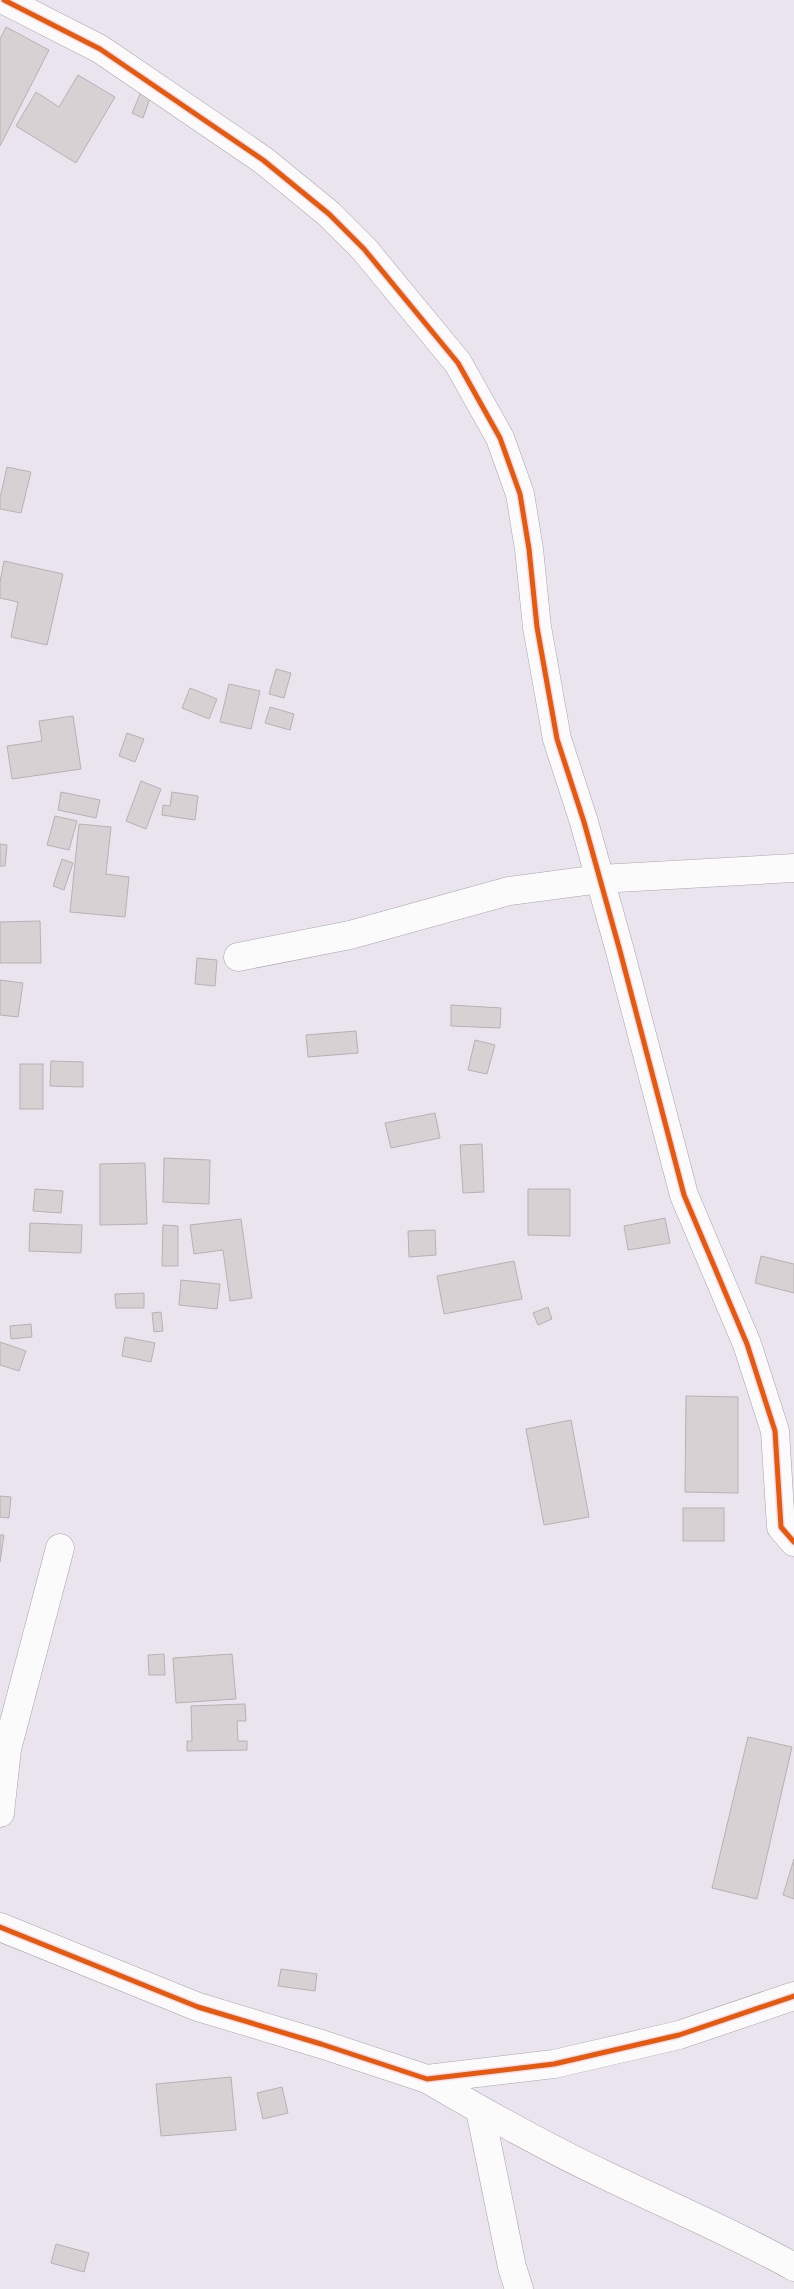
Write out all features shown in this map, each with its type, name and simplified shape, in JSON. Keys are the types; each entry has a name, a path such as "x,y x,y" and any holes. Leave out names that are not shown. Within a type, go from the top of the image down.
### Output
{"street":[{"path":"4,0 100,49 263,160 329,214 364,249 458,363 500,438 520,494 529,549 537,628 557,739 600,879 684,1195 747,1344 775,1431 781,1527 794,1542"},
{"path":"238,957 350,936 509,891 600,879 794,868"},
{"path":"0,1813 6,1749 60,1548"},
{"path":"0,1927 198,2008 427,2079 480,2110 605,2176 761,2248 794,2267"},
{"path":"427,2079 554,2064 679,2035 794,1996"},
{"path":"480,2110 512,2267 519,2289"}],"building":[{"path":"6,27 49,50 0,146 0,39"},
{"path":"78,75 115,97 76,163 16,126 36,92 59,107"},
{"path":"141,92 151,96 143,118 132,113"},
{"path":"7,467 31,472 21,513 0,509 0,498"},
{"path":"4,561 63,574 47,645 11,637 18,602 0,598 0,582"},
{"path":"276,669 291,673 284,698 269,694"},
{"path":"229,684 260,691 251,729 220,722"},
{"path":"190,688 217,699 209,719 182,708"},
{"path":"270,707 294,714 290,730 265,723"},
{"path":"73,716 81,769 12,779 7,746 42,741 39,721"},
{"path":"127,733 144,739 135,762 119,756"},
{"path":"141,781 161,789 146,829 126,821"},
{"path":"61,792 100,800 96,818 58,810"},
{"path":"172,792 198,796 195,820 162,815 163,805 170,806"},
{"path":"55,816 77,821 69,850 47,845"},
{"path":"79,824 111,827 106,874 129,877 125,917 70,912"},
{"path":"0,844 7,845 5,866 0,866"},
{"path":"62,859 73,863 64,890 53,886"},
{"path":"40,921 41,963 0,963 0,922"},
{"path":"197,958 217,960 215,986 195,984"},
{"path":"0,980 23,983 18,1017 0,1015"},
{"path":"451,1005 501,1008 500,1028 451,1026"},
{"path":"356,1031 358,1053 308,1057 306,1035"},
{"path":"475,1040 495,1045 487,1074 468,1070"},
{"path":"51,1061 83,1062 83,1087 50,1086"},
{"path":"20,1064 43,1064 43,1109 20,1109"},
{"path":"435,1113 440,1138 391,1148 385,1123"},
{"path":"482,1144 484,1192 463,1193 460,1145"},
{"path":"164,1158 210,1160 209,1204 163,1202"},
{"path":"145,1163 147,1224 100,1225 100,1164"},
{"path":"35,1189 63,1191 61,1213 33,1211"},
{"path":"528,1189 570,1189 570,1236 528,1235"},
{"path":"665,1218 670,1243 628,1250 624,1226"},
{"path":"241,1219 252,1298 230,1301 223,1250 194,1254 190,1225"},
{"path":"30,1223 82,1225 81,1253 29,1251"},
{"path":"163,1225 178,1226 178,1266 162,1266"},
{"path":"435,1230 436,1255 409,1257 408,1231"},
{"path":"761,1256 794,1264 794,1293 755,1283"},
{"path":"514,1261 522,1299 444,1314 437,1276"},
{"path":"181,1280 220,1284 217,1309 179,1305"},
{"path":"144,1293 144,1308 116,1308 115,1294"},
{"path":"548,1307 552,1319 538,1325 533,1313"},
{"path":"161,1312 163,1331 154,1332 152,1313"},
{"path":"31,1324 32,1337 11,1339 10,1326"},
{"path":"125,1337 155,1343 151,1362 122,1356"},
{"path":"0,1342 26,1351 19,1371 0,1365"},
{"path":"686,1396 738,1397 738,1493 685,1492"},
{"path":"571,1420 589,1517 544,1525 526,1429"},
{"path":"0,1496 11,1497 9,1518 0,1517"},
{"path":"683,1508 724,1508 724,1541 683,1541"},
{"path":"0,1535 4,1535 0,1562"},
{"path":"164,1654 165,1675 149,1675 148,1655"},
{"path":"232,1654 236,1699 176,1703 173,1658"},
{"path":"245,1704 246,1721 237,1721 238,1741 247,1741 247,1750 187,1751 187,1741 192,1741 191,1706"},
{"path":"748,1737 792,1747 757,1899 712,1888"},
{"path":"794,1859 794,1899 783,1895"},
{"path":"281,1969 317,1974 315,1991 278,1986"},
{"path":"231,2077 236,2130 161,2136 156,2084"},
{"path":"282,2087 288,2113 263,2119 257,2093"},
{"path":"56,2244 89,2253 84,2272 51,2263"}],"cycle path":[{"path":"4,0 100,49 263,160 329,214 364,249 458,363 500,438 520,494 529,549 537,627 557,739 584,822 620,951 684,1195 747,1344 775,1431 781,1527 794,1542"},
{"path":"0,1927 198,2007 321,2044 427,2079 554,2064 679,2035 794,1996"}]}
